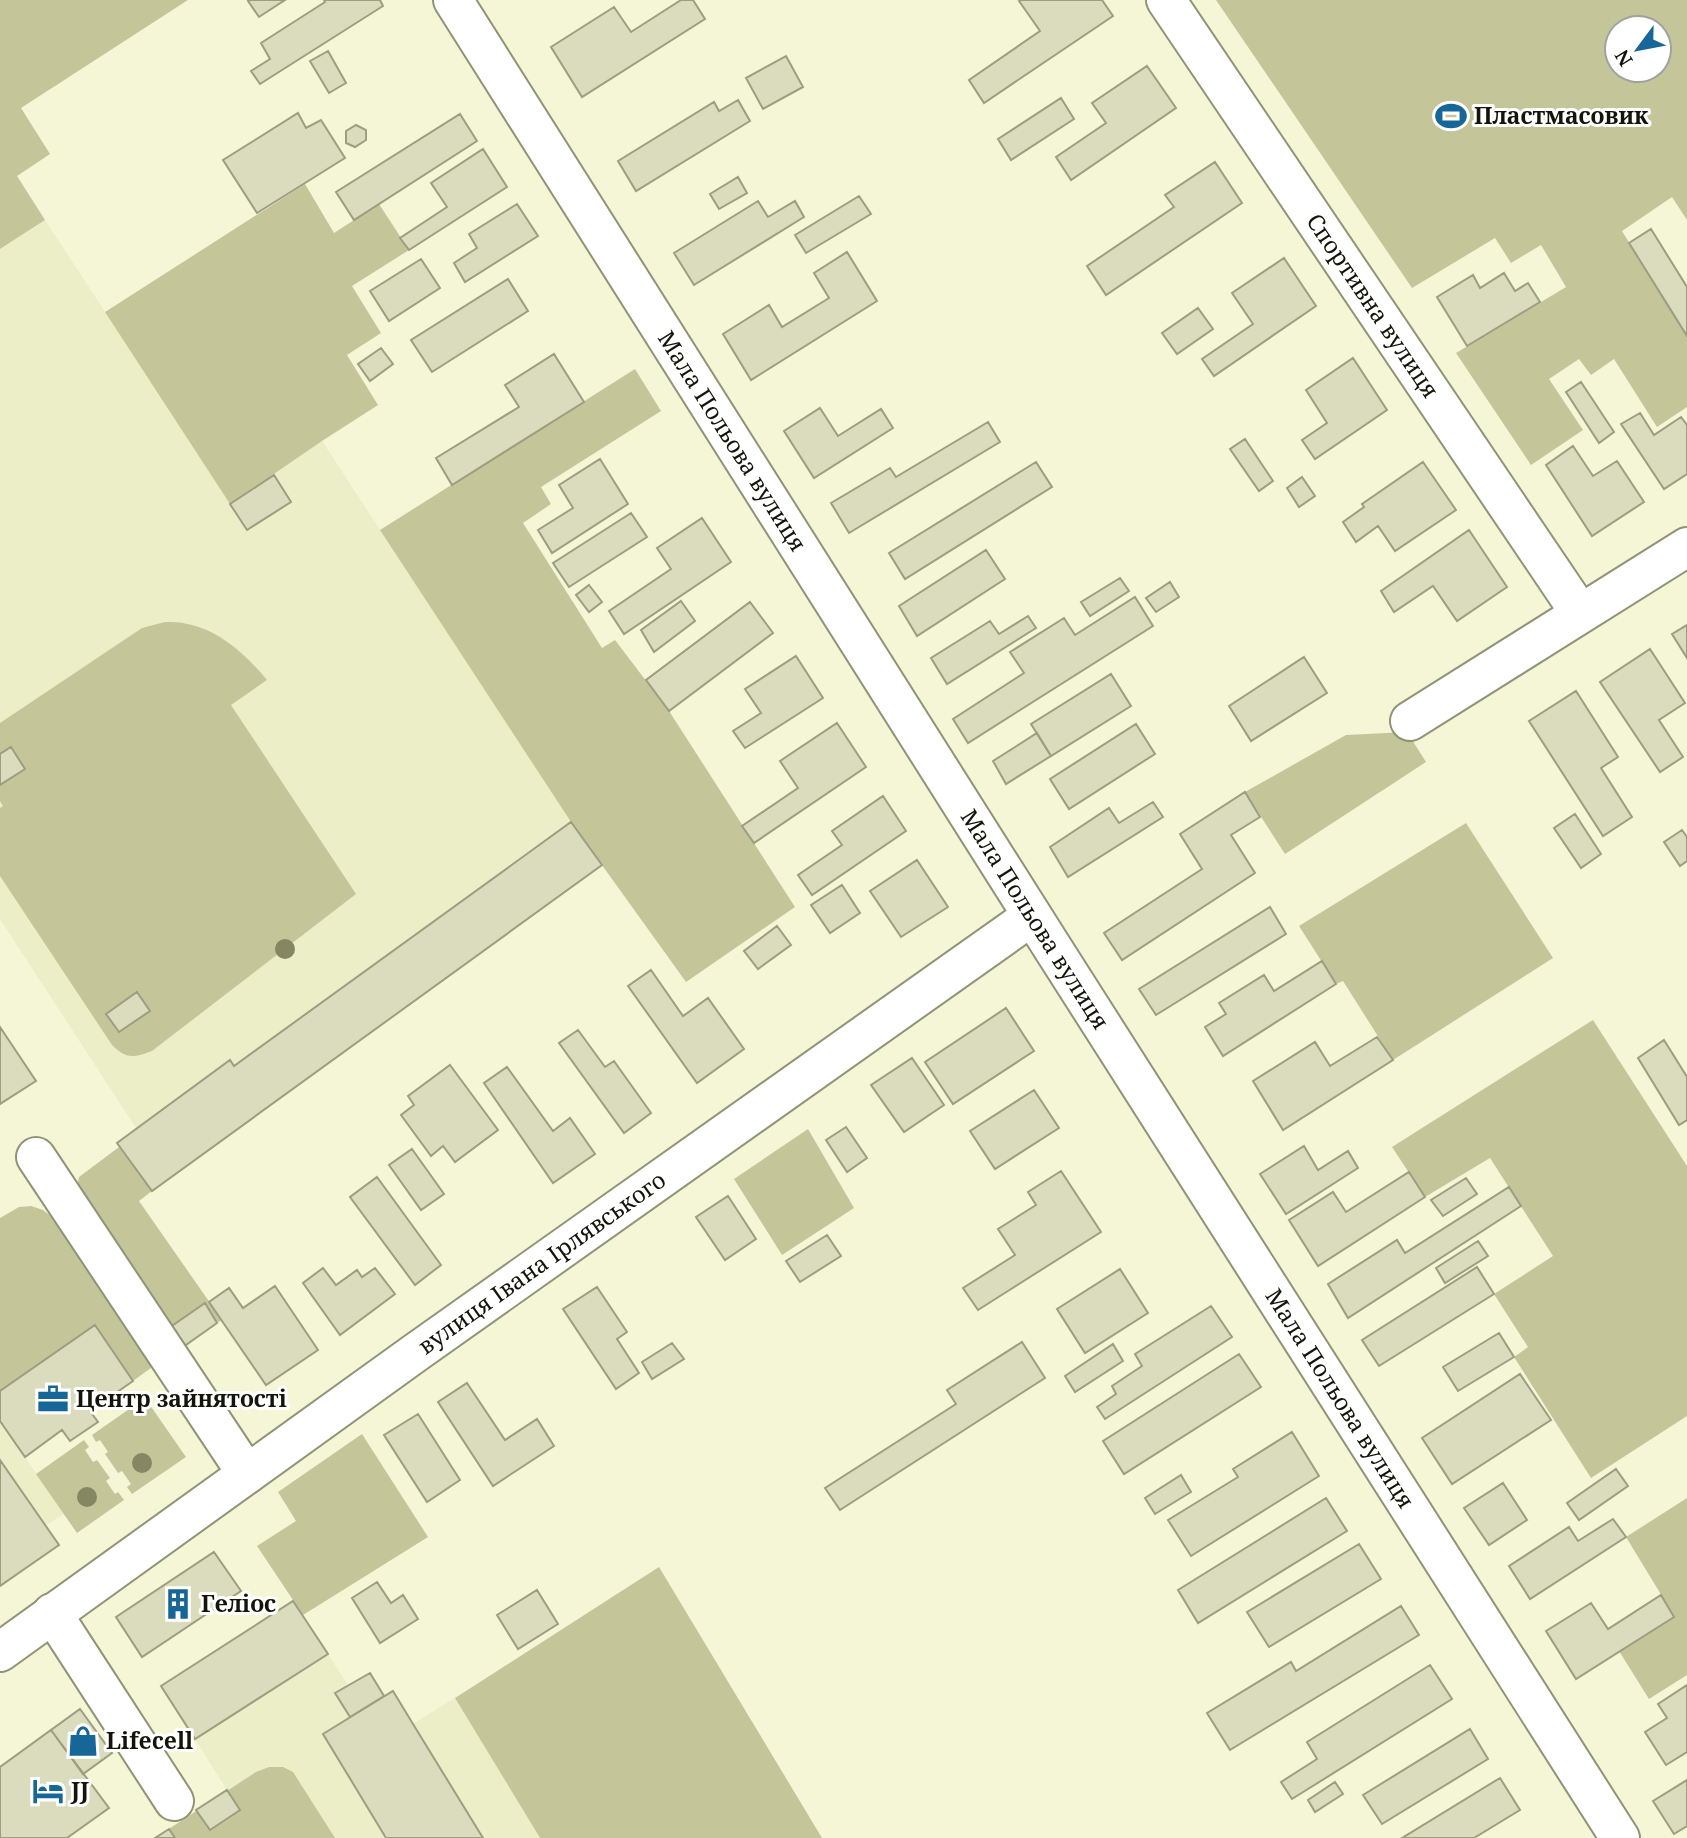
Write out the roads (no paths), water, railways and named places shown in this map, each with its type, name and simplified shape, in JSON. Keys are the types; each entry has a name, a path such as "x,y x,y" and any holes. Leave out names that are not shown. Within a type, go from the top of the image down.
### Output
{"street":[{"name":"Мала Польова вулиця","path":"453,0 1032,916 1620,1838"},
{"name":"Спортивна вулиця","path":"1166,0 1580,613"},
{"path":"1409,721 1687,547"},
{"name":"вулиця Івана Ірлявського","path":"0,1652 427,1344 1032,916"},
{"path":"36,1157 247,1474"},
{"path":"52,1613 174,1801"}],"place":[{"name":"Пластмасовик","path":"1451,116"},
{"name":"Центр зайнятості","path":"53,1399"},
{"name":"Геліос","path":"178,1604"},
{"name":"Lifecell","path":"83,1741"},
{"name":"JJ","path":"48,1791"}]}
